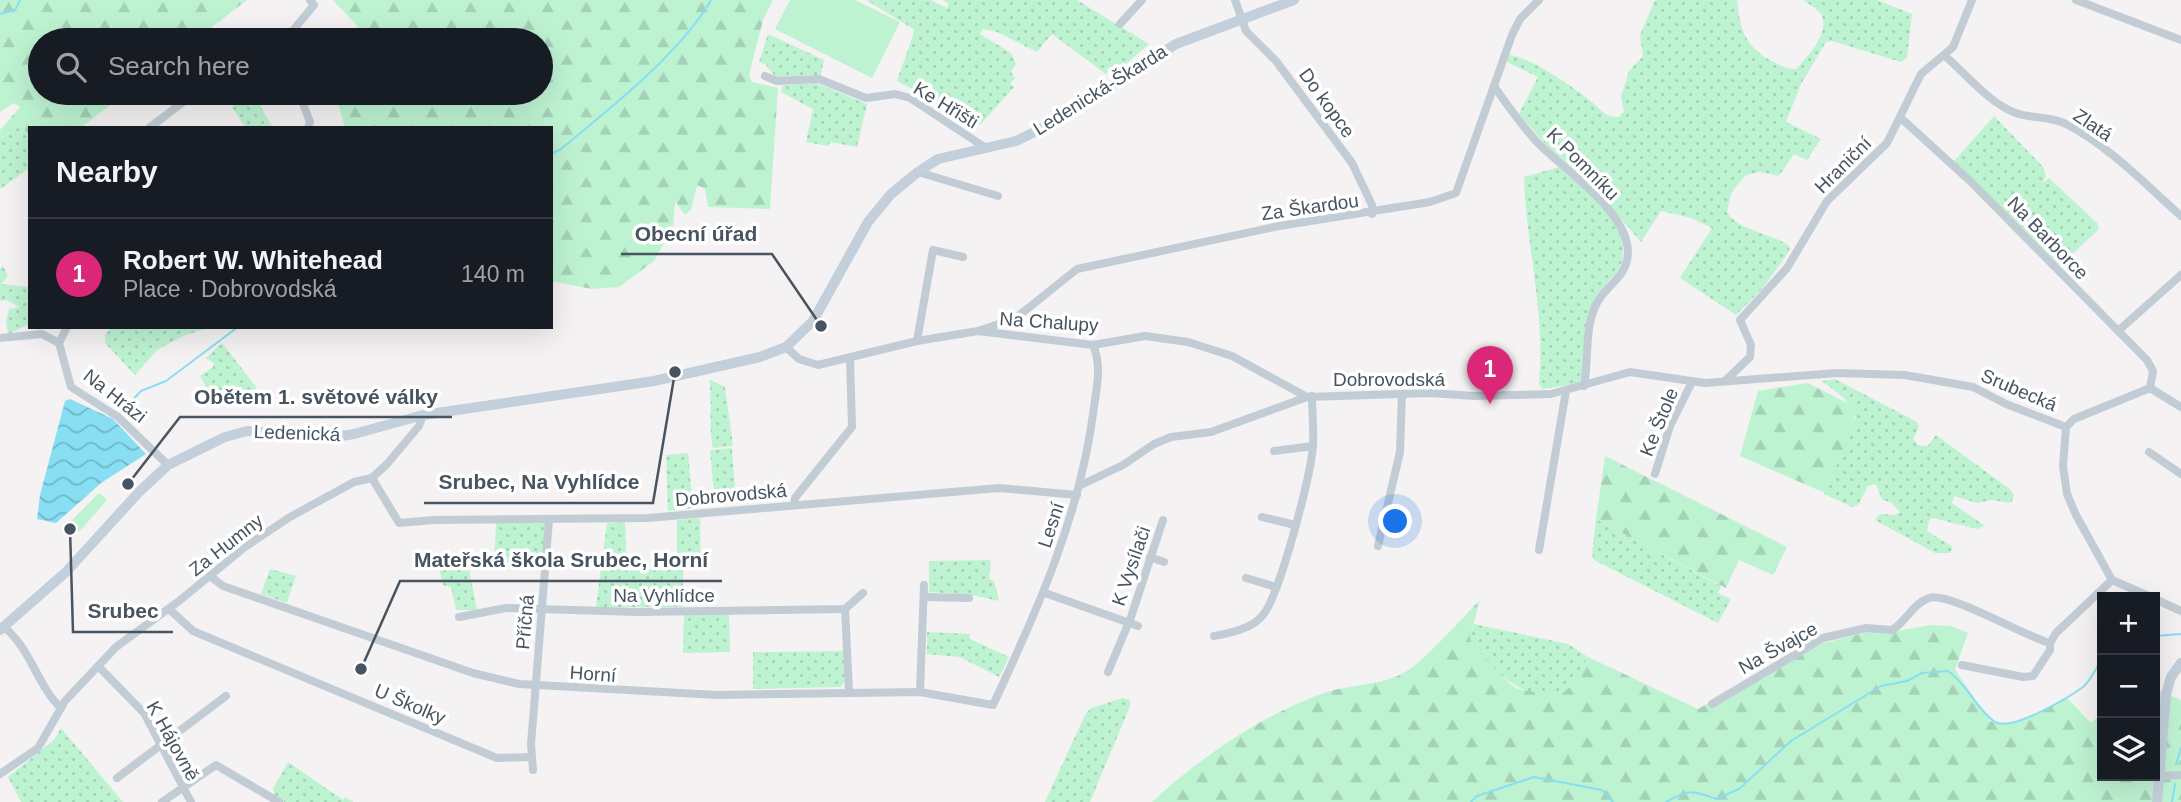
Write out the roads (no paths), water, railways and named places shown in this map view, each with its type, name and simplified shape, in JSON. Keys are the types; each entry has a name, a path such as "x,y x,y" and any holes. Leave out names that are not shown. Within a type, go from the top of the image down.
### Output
{"main road":[{"name":"Ledenická-Škarda","path":"786,346 813,321 867,222 891,194 918,172 938,159 988,150 1049,125 1165,50 1199,34 1294,0"},
{"name":"Ledenická","path":"2,628 66,572 139,492 168,466 192,451 247,431 335,437 368,431 423,415 654,381 760,357 786,346"},
{"path":"2160,776 2166,694 2171,677 2181,663"},
{"path":"2157,802 2159,781"}],"street":[{"path":"295,28 314,5 310,0"},
{"path":"1120,24 1142,0"},
{"path":"1235,0 1240,20"},
{"name":"Za Škardou","path":"978,331 1016,318 1077,269 1279,226 1372,214 1430,202 1456,193 1516,27 1539,0"},
{"name":"Hraniční","path":"1725,381 1750,357 1751,345 1740,320 1787,268 1827,201 1880,151 1902,119 1921,74 1953,47 1972,0"},
{"path":"2077,0 2181,40"},
{"name":"Do kopce","path":"1240,20 1276,61 1352,163 1371,205 1372,214"},
{"name":"Zlatá","path":"1945,56 2002,106 2018,114 2051,118 2069,125 2133,172 2181,216"},
{"name":"Ke Hřišti","path":"765,76 777,81 819,79 866,98 895,94 910,98 988,150"},
{"name":"K Pomníku","path":"1494,86 1538,143 1587,185 1610,212 1623,233 1628,250 1622,272 1597,302 1594,311 1584,386"},
{"path":"152,126 179,105"},
{"path":"304,105 310,122 309,126"},
{"name":"Na Barborce","path":"1902,119 1979,190 2147,360 2153,371 2150,388"},
{"path":"918,172 998,195"},
{"path":"917,341 933,250 963,257"},
{"path":"2118,331 2181,275"},
{"path":"0,338 42,334 59,343 66,329"},
{"name":"Na Chalupy","path":"786,346 799,359 818,365 917,341 978,331 1093,345 1145,336 1188,342 1232,356 1309,397"},
{"name":"Na Hrázi","path":"59,343 71,387 118,417 168,466"},
{"name":"Lesní","path":"993,705 1045,593 1081,485 1090,444 1100,361 1093,345"},
{"path":"794,505 795,498 852,427 850,359"},
{"name":"Dobrovodská","path":"1081,485 1123,465 1154,444 1171,437 1211,432 1309,397 1402,394 1517,396 1566,391 1630,372 1646,372 1692,382 1838,373"},
{"name":"Srubecká","path":"1838,373 1905,375 1957,383 2066,427 2063,466 2067,494 2112,580"},
{"name":"Ke Štole","path":"1655,474 1670,426 1692,382"},
{"path":"2066,427 2074,419 2150,388 2181,407"},
{"path":"1539,550 1566,391"},
{"path":"1378,547 1400,452 1402,394"},
{"path":"1214,636 1249,626 1263,616 1276,587 1295,525 1313,446 1309,397"},
{"name":"Za Humny","path":"0,774 38,748 70,694 116,647 169,609 245,547 290,517 354,482 372,478 396,455 419,426 423,415"},
{"path":"1274,451 1313,446"},
{"path":"2149,452 2181,474"},
{"name":"Dobrovodská","path":"372,478 399,523 434,520 648,518 999,488 1077,495"},
{"path":"1262,517 1295,525"},
{"name":"Příčná","path":"533,770 531,757 535,686 549,520"},
{"name":"K Vysílači","path":"1108,671 1163,520"},
{"path":"1150,557 1164,562"},
{"name":"Horní","path":"210,576 223,586 473,673 535,686 717,695 920,692 993,705"},
{"path":"1247,578 1276,587"},
{"path":"1962,664 2023,677 2033,676 2050,650 2050,643 2056,633 2112,580 2139,592"},
{"path":"920,692 924,585"},
{"path":"849,691 845,609 863,593"},
{"name":"K Vysílači","path":"1045,593 1138,626"},
{"path":"924,597 969,598"},
{"name":"Na Švajce","path":"1712,704 1823,638 1867,628 1892,630 1920,602 1931,597 1951,600 2028,637 2050,643"},
{"path":"2160,601 2181,611"},
{"name":"Na Vyhlídce","path":"459,617 506,608 636,612 845,609"},
{"name":"U Školky","path":"169,609 192,631 485,753 506,760 531,757"},
{"path":"2,628 35,665 53,700 61,708"},
{"name":"K Hájovně","path":"97,666 144,713 191,802"},
{"path":"117,778 226,695"},
{"path":"162,802 216,765 279,802"},
{"path":"2160,776 2181,775"}],"water":[{"path":"70,399 113,419 146,454 101,483 56,523 37,519 40,495 65,401"}],"waterway":[{"path":"0,14 15,10 20,0"},
{"path":"553,153 601,116 662,61 681,41 711,0"},
{"path":"121,412 141,391 166,381 235,329"},
{"path":"2160,636 2181,634"},
{"path":"1666,802 1690,792 1716,799 1739,789 1791,741 1881,686 1907,681 1922,673 1948,671 1988,716 2003,724 2026,718 2053,706 2086,684 2097,668"},
{"path":"2176,765 2181,748"},
{"path":"1471,802 1477,796 1534,777 1602,790 1613,802"},
{"path":"2172,802 2175,784"}],"place":[{"name":"Obecní úřad","path":"821,326"},
{"name":"Srubec, Na Vyhlídce","path":"675,372"},
{"name":"Robert W. Whitehead","path":"1490,404"},
{"name":"Obětem 1. světové války","path":"128,484"},
{"name":"Srubec","path":"70,529"},
{"name":"Mateřská škola Srubec, Horní","path":"361,669"}]}
